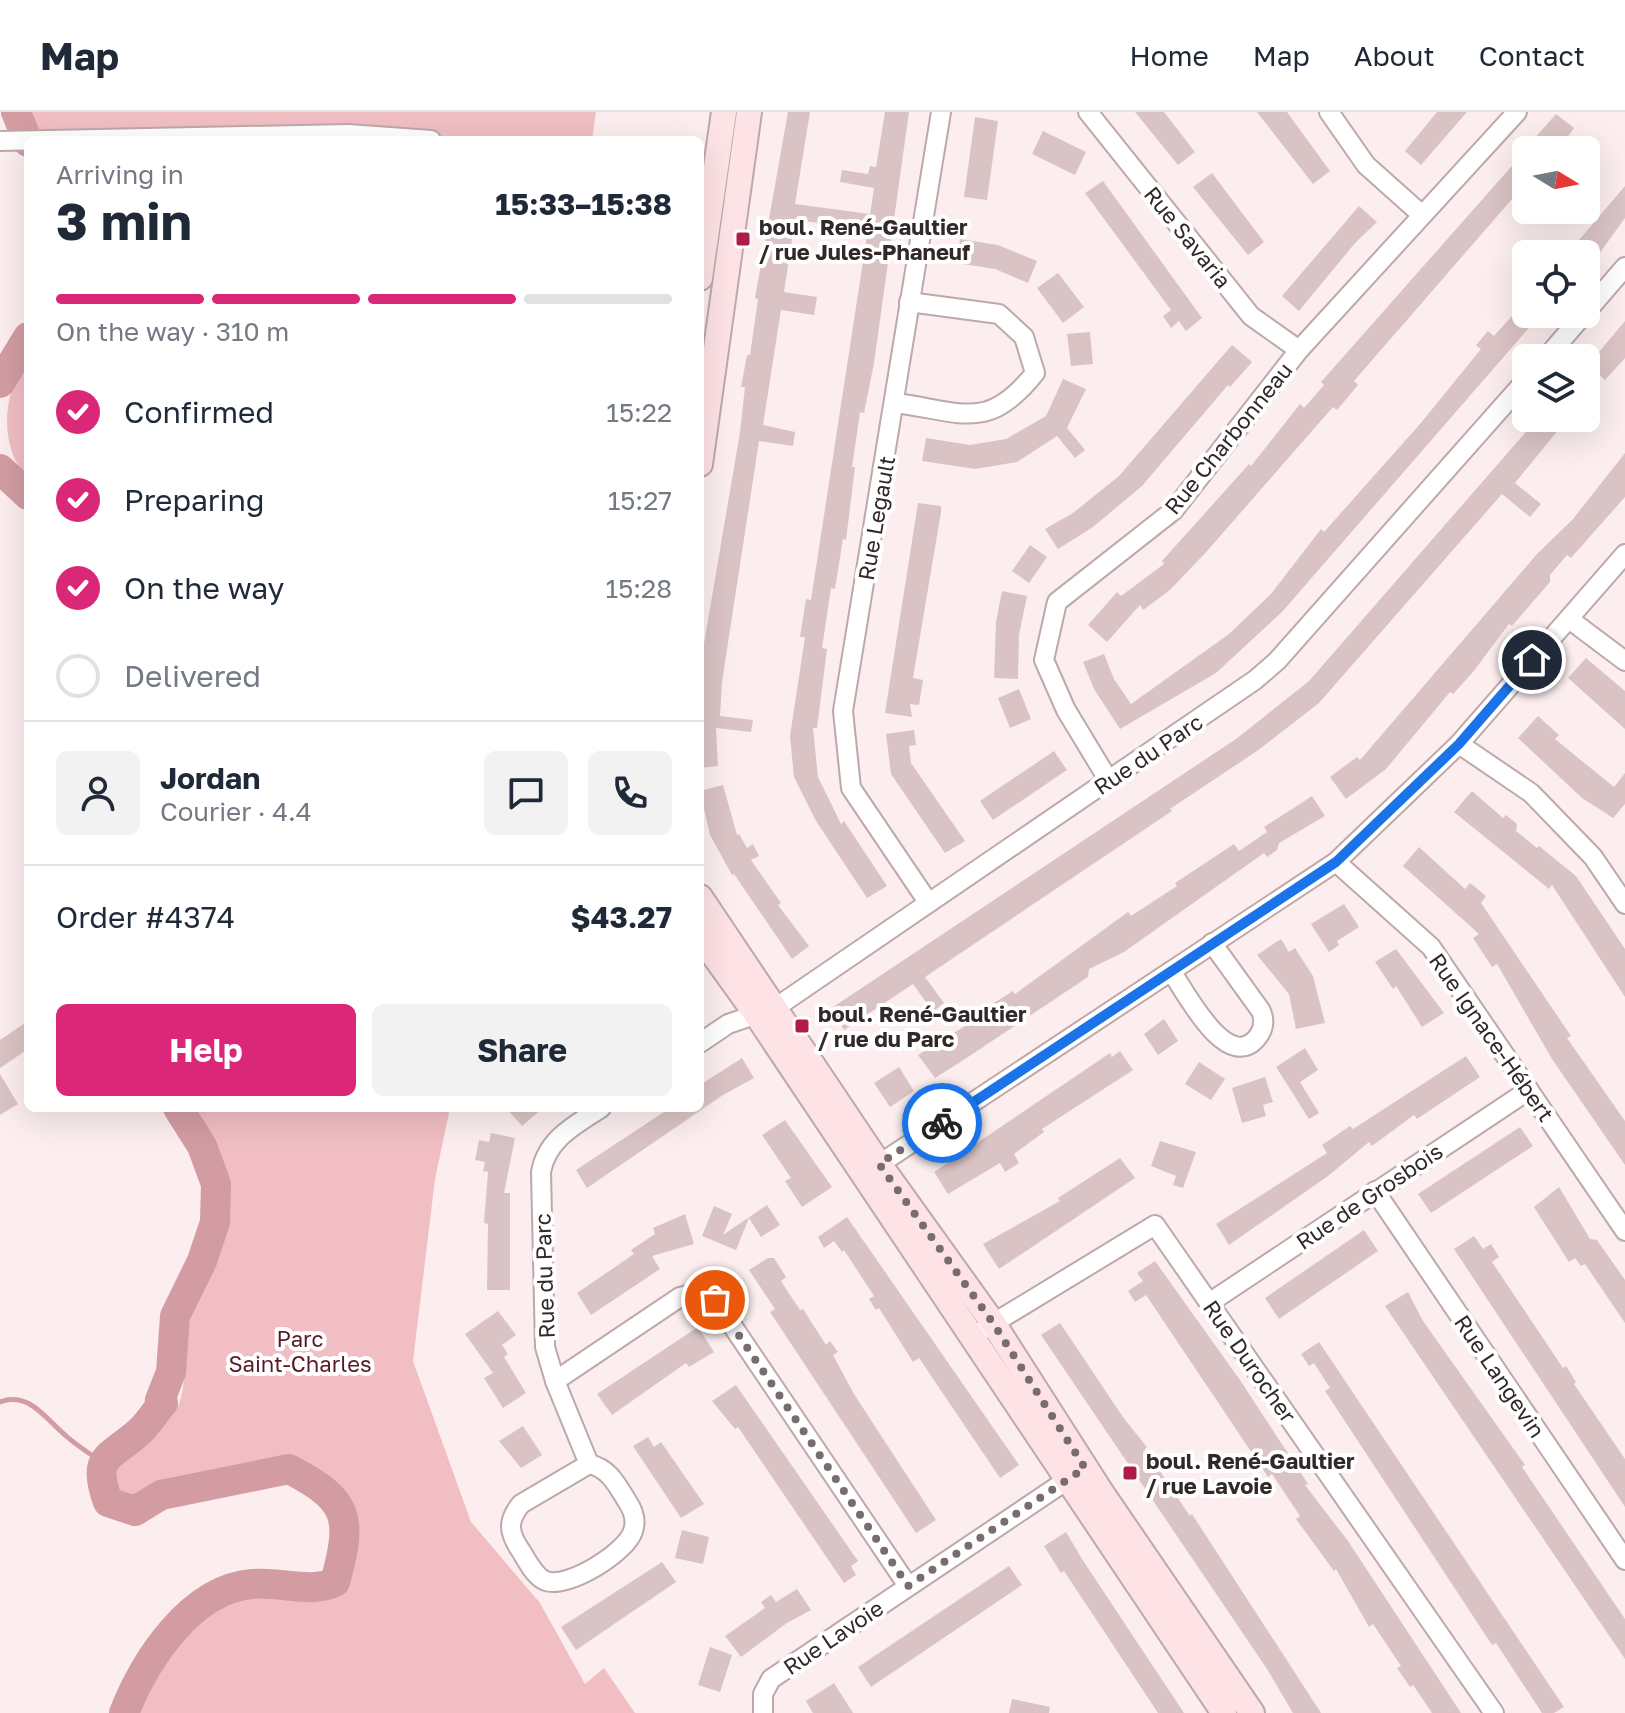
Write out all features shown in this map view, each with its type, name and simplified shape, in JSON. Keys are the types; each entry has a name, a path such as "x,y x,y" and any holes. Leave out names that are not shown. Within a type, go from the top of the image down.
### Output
{"street":[{"path":"704,401 724,112"},
{"path":"704,256 718,180 749,112"},
{"name":"Rue Legault","path":"928,902 851,788 843,711 896,403 909,302 941,112"},
{"name":"Rue Savaria","path":"1088,112 1251,316 1299,350"},
{"path":"1329,112 1366,165 1422,215"},
{"name":"Rue Charbonneau","path":"1109,781 1066,710 1044,660 1057,602 1174,510 1299,350 1517,112"},
{"path":"233,136 376,136"},
{"path":"0,141 24,140"},
{"path":"1600,296 1625,267"},
{"path":"896,403 984,415 1013,400 1035,373 1024,337 999,314 909,302"},
{"path":"1558,344 1572,328"},
{"name":"Rue du Parc","path":"704,1040 728,1024 766,1011 1109,781 1235,694 1277,661 1512,396"},
{"path":"872,1169 1336,862 1459,744 1625,554"},
{"path":"1569,619 1625,661"},
{"path":"1459,744 1531,793 1593,857 1625,904"},
{"name":"Rue Ignace-Hébert","path":"1336,862 1431,947 1625,1231"},
{"path":"704,904 766,1011 872,1169 972,1336 1252,1713"},
{"path":"704,941 766,1011"},
{"path":"1171,971 1219,1040 1238,1047 1253,1043 1262,1032 1264,1020 1261,1011 1212,943"},
{"name":"Rue de Grosbois","path":"1209,1303 1529,1090"},
{"name":"Rue du Parc","path":"589,1464 555,1381 543,1329 541,1172 544,1153 557,1139 595,1112"},
{"path":"872,1169 993,1323 1076,1474 1224,1713"},
{"name":"Rue Langevin","path":"1375,1191 1625,1560"},
{"name":"Rue Durocher","path":"972,1336 1155,1225 1494,1713"},
{"path":"555,1381 680,1297 696,1293 715,1300 908,1586"},
{"path":"589,1464 609,1474 632,1509 634,1530 627,1543 572,1580 548,1582 540,1578 512,1536 513,1514 521,1504 589,1464"},
{"name":"Rue Lavoie","path":"763,1713 763,1694 771,1679 1076,1474"}],"green space":[{"path":"29,112 596,112 593,136 36,136"},
{"path":"24,365 24,474 12,453 7,421 12,389"},
{"name":"Parc Saint-Charles","path":"194,1112 449,1112 435,1179 413,1361 471,1522 540,1603 585,1684 604,1668 635,1713 124,1713 157,1651 189,1614 229,1589 251,1584 315,1587 335,1582 345,1542 342,1513 335,1501 324,1490 289,1469 161,1495 135,1511 113,1496 108,1469 123,1454 164,1425 179,1404 188,1319 216,1249 225,1207 221,1170"}],"building":[{"path":"788,112 810,112 795,204 870,214 874,188 840,182 842,170 868,174 870,166 876,167 885,112 909,112 874,363 864,413 860,412 846,540 843,539 835,589 831,588 822,648 827,649 817,728 813,728 818,777 841,824 844,821 887,886 867,898 816,821 794,777 790,736 805,637 800,637 806,599 811,600 868,229 795,220 784,292 817,297 814,315 781,310 763,425 795,432 793,446 759,441 722,682 720,716 753,720 751,732 716,728 718,766 704,768 704,644 740,432 745,387 741,387 747,355 750,355 758,299 755,298"},
{"path":"1135,112 1164,112 1195,152 1178,165"},
{"path":"1257,112 1287,112 1330,171 1313,184"},
{"path":"1437,112 1467,112 1421,165 1405,151"},
{"path":"1556,114 1574,128 1568,136 1537,136"},
{"path":"975,117 998,121 987,200 964,197"},
{"path":"1043,131 1086,152 1075,175 1032,154"},
{"path":"1512,166 1512,199 1354,381 1358,385 1337,410 1333,407 1170,590 1143,610 1140,605 1107,642 1088,625 1117,592 1121,596 1164,564 1162,561 1249,464 1251,466 1300,404 1304,408 1324,385 1321,382"},
{"path":"1212,173 1264,242 1248,255 1193,187"},
{"path":"1103,181 1202,318 1186,331 1179,321 1171,328 1163,316 1171,310 1085,193"},
{"path":"1625,186 1625,218 1600,252 1600,240 1579,240 1593,224 1600,224 1600,215"},
{"path":"1359,206 1377,222 1355,243 1299,311 1282,296"},
{"path":"960,239 998,245 1037,261 1028,283 995,269 957,263"},
{"path":"1058,273 1084,307 1063,323 1037,288"},
{"path":"1512,316 1512,328 1529,328 1282,612 1216,673 1120,729 1094,689 1083,662 1104,654 1114,679 1131,704 1229,634 1271,594 1321,529 1324,532 1420,424 1481,349 1476,345 1488,331 1494,336"},
{"path":"1625,321 1625,358 1605,380 1600,376 1600,351"},
{"path":"1090,332 1093,364 1071,366 1067,334"},
{"path":"1232,345 1252,362 1230,387 1228,385 1142,486 1093,527 1058,549 1045,529 1073,513 1119,476"},
{"path":"1063,379 1086,389 1067,428 1085,450 1075,458 1057,436 1017,462 975,469 922,461 926,438 970,445 1006,439 1046,416"},
{"path":"1526,432 1557,432 1515,483 1541,504 1530,517 1502,494 1319,703 1257,751 1170,809 1172,811 925,977 944,1003 933,1012 913,984 844,1030 830,1009 1236,739 1309,681"},
{"path":"1625,453 1625,497 1571,558 1567,555 1550,575 1550,582 1512,626 1509,624 1473,672 1453,694 1450,692 1386,769 1346,799 1330,777 1357,757 1360,760 1537,554 1573,519"},
{"path":"918,503 941,506 941,512 913,678 923,680 919,705 910,704 912,717 885,713"},
{"path":"1030,545 1047,557 1029,583 1012,571"},
{"path":"1002,591 1027,596 1019,635 1018,679 994,678 996,622"},
{"path":"1586,658 1625,691 1625,729 1568,678"},
{"path":"1019,689 1031,719 1010,728 998,698"},
{"path":"1538,716 1559,735 1555,739 1614,787 1625,773 1625,804 1613,818 1582,798 1518,738"},
{"path":"914,730 916,745 909,746 911,763 965,841 945,853 891,774 886,734"},
{"path":"1054,751 1067,770 993,820 980,801"},
{"path":"723,785 737,835 747,848 753,844 759,856 751,860 781,903 778,905 809,946 792,959 732,875 710,835 704,809 704,790"},
{"path":"1472,791 1503,818 1506,815 1517,824 1516,831 1576,876 1625,949 1625,997 1552,885 1549,889 1454,812"},
{"path":"1312,796 1325,816 1279,843 1277,850 1267,857 1264,853 1124,952 1089,969 1088,977 962,1061 935,1078 918,1055 991,1010 989,1006 1013,991 1015,994 1128,912 1131,916 1177,886 1175,883 1234,844 1239,851 1267,832 1264,827"},
{"path":"1419,847 1465,889 1470,883 1486,896 1481,903 1571,1036 1567,1038 1625,1121 1625,1165 1552,1059 1497,964 1492,967 1473,938 1479,934 1403,866"},
{"path":"1344,904 1359,927 1337,941 1339,945 1329,952 1311,924"},
{"path":"1281,939 1289,952 1295,948 1313,976 1325,1023 1296,1029 1289,994 1257,955"},
{"path":"1396,949 1444,1013 1422,1027 1396,986 1393,989 1375,962"},
{"path":"1164,1019 1178,1041 1158,1055 1144,1034"},
{"path":"24,1024 24,1052 0,1068 0,1040"},
{"path":"1305,1048 1318,1070 1300,1082 1319,1113 1309,1119 1276,1067"},
{"path":"1120,1051 1133,1070 1042,1129 1044,1132 1014,1154 1019,1163 1005,1172 1000,1163 948,1194 934,1172 1110,1053 1112,1057"},
{"path":"1466,1056 1480,1077 1417,1119 1414,1115 1372,1146 1369,1142 1328,1176 1229,1245 1216,1224 1327,1153 1322,1145 1350,1126 1353,1129"},
{"path":"742,1058 754,1078 704,1108 704,1082"},
{"path":"1199,1062 1225,1079 1211,1100 1185,1084"},
{"path":"899,1067 914,1091 890,1107 874,1083"},
{"path":"0,1074 18,1104 0,1115"},
{"path":"1265,1077 1273,1102 1263,1105 1266,1116 1242,1123 1232,1088"},
{"path":"510,1112 538,1112 522,1126"},
{"path":"664,1112 698,1112 587,1188 576,1170"},
{"path":"785,1120 832,1187 802,1207 785,1181 791,1178 762,1135"},
{"path":"1520,1127 1533,1146 1431,1213 1418,1194"},
{"path":"491,1133 515,1138 504,1193 510,1193 510,1290 487,1290 488,1224 484,1223 488,1172 483,1171 485,1162 475,1160 479,1140 489,1142"},
{"path":"1160,1141 1196,1152 1183,1188 1173,1185 1176,1176 1151,1166"},
{"path":"1120,1158 1135,1178 999,1269 983,1244 1060,1201 1058,1198"},
{"path":"1559,1187 1590,1239 1597,1240 1625,1280 1625,1323 1585,1264 1581,1266 1575,1258 1569,1262 1534,1207"},
{"path":"767,1205 780,1225 761,1237 749,1218 736,1250 702,1236 714,1206 732,1214 723,1235"},
{"path":"685,1214 694,1244 652,1256 660,1269 591,1315 577,1293 634,1254 631,1250 655,1234 653,1228"},
{"path":"847,1217 1019,1465 1000,1478 919,1358 913,1362 879,1308 876,1310 869,1299 874,1296 844,1250 842,1252 834,1241 824,1248 818,1237"},
{"path":"1364,1230 1378,1251 1279,1319 1265,1298"},
{"path":"1474,1236 1483,1249 1491,1244 1499,1257 1492,1262 1563,1368 1566,1366 1576,1382 1574,1384 1625,1459 1625,1507 1454,1249"},
{"path":"768,1258 774,1258 786,1277 781,1281 826,1345 830,1341 838,1352 833,1355 854,1394 936,1520 916,1533 770,1312 775,1309 749,1270"},
{"path":"1155,1261 1240,1380 1308,1484 1305,1485 1348,1541 1461,1713 1432,1713 1413,1685 1410,1687 1397,1668 1401,1666 1373,1624 1369,1627 1336,1569 1334,1571 1296,1519 1300,1516 1272,1474 1268,1477 1146,1295 1135,1302 1128,1291 1143,1281 1137,1273"},
{"path":"1408,1292 1423,1321 1525,1465 1522,1467 1625,1619 1625,1659 1385,1306"},
{"path":"498,1311 516,1335 502,1345 508,1354 504,1357 526,1393 503,1408 484,1378 493,1373 465,1334"},
{"path":"1060,1323 1125,1420 1147,1447 1145,1449 1190,1516 1192,1514 1321,1713 1293,1713 1267,1669 1041,1335"},
{"path":"698,1327 714,1352 689,1367 686,1363 612,1415 597,1394"},
{"path":"1319,1342 1564,1707 1554,1713 1542,1713 1496,1643 1492,1645 1325,1391 1330,1388 1314,1363 1309,1366 1301,1354"},
{"path":"736,1385 858,1561 851,1566 856,1575 844,1583 738,1427 735,1429 712,1401"},
{"path":"523,1426 542,1455 521,1468 499,1441"},
{"path":"648,1437 654,1447 661,1442 704,1504 681,1518 633,1446"},
{"path":"682,1530 709,1537 703,1564 675,1558"},
{"path":"1066,1532 1184,1713 1158,1713 1064,1571 1061,1573 1044,1546"},
{"path":"662,1562 676,1582 576,1650 561,1627"},
{"path":"1009,1566 1022,1585 871,1687 858,1667"},
{"path":"797,1589 811,1610 787,1623 741,1657 725,1636 765,1608 761,1602 771,1595 776,1602"},
{"path":"710,1647 732,1655 720,1692 698,1685"},
{"path":"834,1683 853,1713 813,1713 806,1701"},
{"path":"1012,1699 1050,1707 1049,1713 1009,1713"}],"waterway":[{"path":"16,112 26,136"},
{"path":"0,383 24,344"},
{"path":"0,469 24,491"},
{"path":"124,1713 157,1651 172,1631 209,1599 230,1589 252,1584 315,1587 335,1582 344,1541 344,1526 335,1501 289,1469 161,1495 135,1511 108,1502 103,1487 102,1466 142,1429 163,1403 160,1400 171,1372 175,1316 202,1261 215,1222 216,1184 202,1146 181,1112"},
{"path":"0,1402 20,1400 28,1403 102,1462"}],"way so far":[{"path":"715,1300 908,1586 1085,1468 993,1323 879,1164 942,1123"}],"place":[{"name":"boul. René-Gaultier / rue Jules-Phaneuf","path":"743,239"},
{"name":"boul. René-Gaultier / rue du Parc","path":"802,1026"},
{"name":"boul. René-Gaultier / rue Lavoie","path":"1130,1473"}],"route":[{"path":"942,1123 1336,862 1459,744 1532,660"}]}
